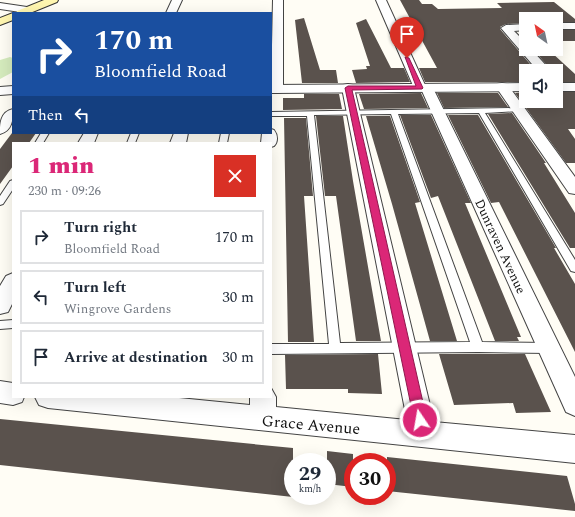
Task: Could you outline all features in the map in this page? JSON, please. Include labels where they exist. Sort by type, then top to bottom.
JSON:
[{"type":"main road","points":[[24,12],[53,0]]},
{"type":"main road","points":[[0,22],[12,16]]},
{"type":"street","points":[[171,12],[177,0]]},
{"type":"street","points":[[278,0],[273,90],[519,87]]},
{"type":"street","name":"Dunraven Avenue","points":[[381,0],[423,88],[438,111],[548,348],[568,373],[575,404]]},
{"type":"street","points":[[0,6],[24,12]]},
{"type":"street","points":[[563,26],[575,26]]},
{"type":"street","points":[[519,27],[506,28],[519,43]]},
{"type":"street","points":[[531,56],[538,64]]},
{"type":"street","points":[[563,86],[575,87]]},
{"type":"street","points":[[502,87],[575,189]]},
{"type":"street","points":[[348,88],[424,434]]},
{"type":"street","points":[[0,90],[12,90]]},
{"type":"street","points":[[0,130],[12,115]]},
{"type":"street","points":[[0,306],[12,283]]},
{"type":"street","points":[[0,392],[12,394]]},
{"type":"street","name":"Grace Avenue","points":[[68,398],[262,408],[424,434],[575,449]]},
{"type":"lane","points":[[272,114],[517,110]]},
{"type":"lane","points":[[481,111],[575,268]]},
{"type":"lane","points":[[394,112],[478,347]]},
{"type":"lane","points":[[310,114],[334,349]]},
{"type":"lane","points":[[0,202],[12,184]]},
{"type":"lane","points":[[0,324],[12,324]]},
{"type":"lane","points":[[272,349],[406,349],[478,347],[548,348]]},
{"type":"green space","points":[[12,58],[12,73],[0,79],[0,60]]},
{"type":"building","points":[[400,0],[419,0],[422,4],[432,4],[438,9],[502,8],[497,3],[554,2],[575,19],[575,22],[563,22],[563,12],[519,12],[519,23],[506,24],[500,27],[500,29],[519,51],[519,56],[523,56],[530,64],[519,64],[519,82],[425,82],[419,68],[437,68]]},
{"type":"building","points":[[304,18],[320,70],[336,70],[338,83],[302,83],[295,20]]},
{"type":"building","points":[[366,19],[391,68],[404,68],[410,82],[356,83],[352,70],[367,69],[366,66],[370,66],[356,23]]},
{"type":"building","points":[[563,30],[575,30],[575,41],[563,41]]},
{"type":"building","points":[[539,56],[555,56],[575,74],[575,82],[563,82],[563,64],[546,64]]},
{"type":"building","points":[[563,92],[575,92],[575,129],[568,129],[575,139],[575,163],[566,163],[526,108],[563,108]]},
{"type":"building","points":[[421,93],[428,108],[364,109],[359,94]]},
{"type":"building","points":[[437,93],[498,93],[508,107],[444,108]]},
{"type":"building","points":[[515,93],[519,93],[519,98]]},
{"type":"building","points":[[304,94],[339,94],[342,109],[283,110],[283,98],[304,98]]},
{"type":"building","points":[[512,113],[546,163],[544,163],[575,213],[575,248],[570,248],[488,114]]},
{"type":"building","points":[[400,115],[431,115],[471,203],[465,203],[521,337],[517,337],[519,341],[495,341],[438,196],[431,198]]},
{"type":"building","points":[[448,115],[478,115],[556,248],[554,248],[575,284],[575,352],[499,202],[491,203]]},
{"type":"building","points":[[316,116],[343,116],[381,341],[356,341],[336,196],[325,196]]},
{"type":"building","points":[[366,116],[390,116],[420,202],[415,203],[457,341],[430,341]]},
{"type":"building","points":[[284,118],[306,118],[313,196],[304,196],[314,342],[288,342]]},
{"type":"building","points":[[12,133],[35,134],[30,142],[12,142],[12,167],[0,184],[0,149]]},
{"type":"building","points":[[378,354],[382,394],[348,393],[348,389],[286,389],[285,355]]},
{"type":"building","points":[[439,354],[525,354],[551,412],[516,413],[513,403],[454,405]]},
{"type":"building","points":[[0,419],[293,448],[293,453],[284,453],[284,496],[0,465]]},
{"type":"building","points":[[327,451],[344,453],[344,486],[336,485],[336,453],[327,453]]},
{"type":"building","points":[[396,458],[567,476],[575,504],[575,511],[396,492]]},
{"type":"route","points":[[407,58],[420,88],[348,88],[420,420]]}]
